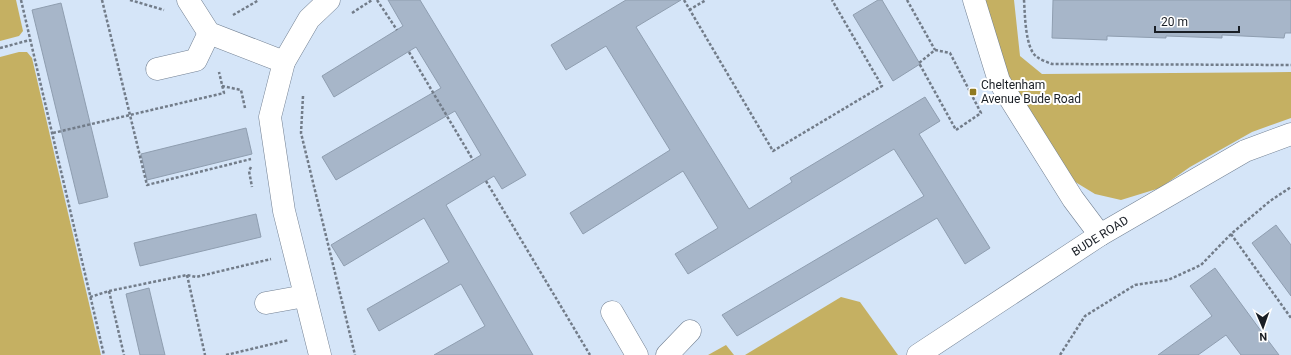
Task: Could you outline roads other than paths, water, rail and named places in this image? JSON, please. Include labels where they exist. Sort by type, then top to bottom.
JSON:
[{"type":"street","points":[[188,0],[209,33],[284,62]]},
{"type":"street","points":[[320,355],[284,211],[270,117],[284,62],[309,19],[329,0]]},
{"type":"street","points":[[974,0],[999,81],[1073,199],[1100,235]]},
{"type":"street","points":[[157,69],[196,60],[209,33]]},
{"type":"street","name":"BUDE ROAD","points":[[918,355],[1100,235],[1244,151],[1291,134]]},
{"type":"street","points":[[266,303],[305,296]]},
{"type":"street","points":[[612,312],[636,355]]},
{"type":"street","points":[[667,355],[690,331]]},
{"type":"place","name":"Cheltenham Avenue Bude Road","points":[[973,92]]}]
